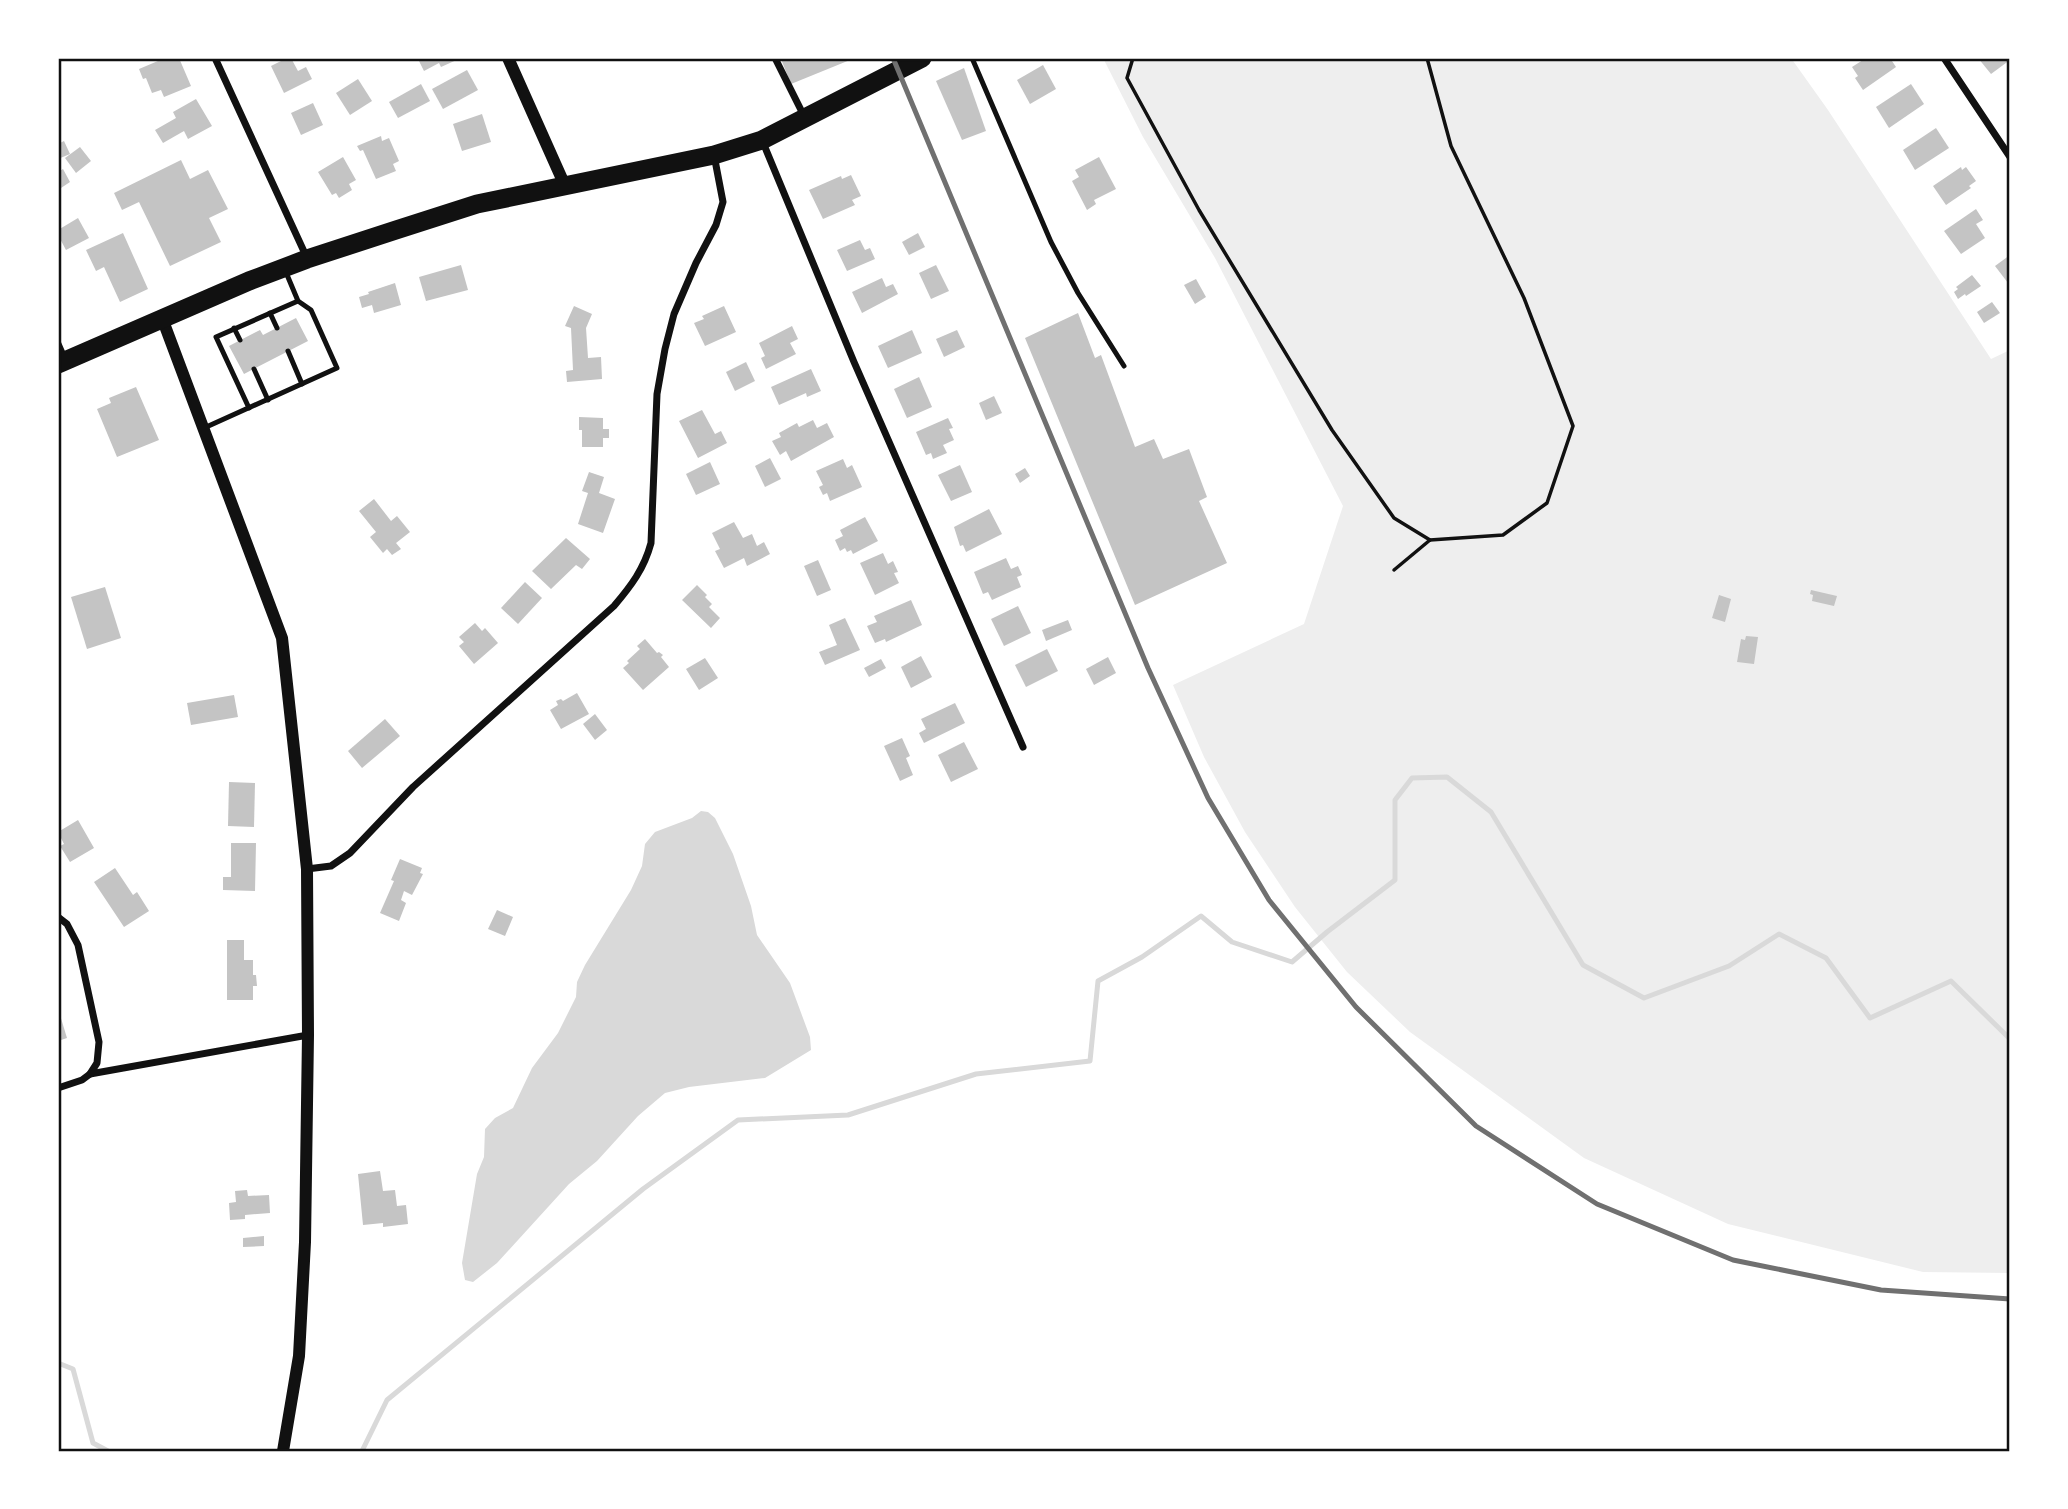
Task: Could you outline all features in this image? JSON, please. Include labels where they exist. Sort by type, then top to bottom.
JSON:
[{"type":"highway","points":[[60,356],[162,318],[307,258],[477,204],[566,188],[648,167],[714,155],[762,140],[922,58]]},
{"type":"street","points":[[215,58],[307,258]]},
{"type":"street","points":[[508,58],[566,188]]},
{"type":"street","points":[[775,58],[806,118]]},
{"type":"street","points":[[1944,58],[2010,157]]},
{"type":"street","points":[[762,140],[844,338],[1023,747]]},
{"type":"street","points":[[307,869],[331,866],[350,853],[413,787],[614,606],[633,584],[645,563],[651,543],[657,394],[665,349],[674,314],[716,225],[723,202],[714,155]]},
{"type":"street","points":[[162,318],[282,638],[307,869],[308,1035],[304,1242],[299,1356],[283,1451]]},
{"type":"street","points":[[58,917],[67,923],[78,945],[99,1042],[97,1063],[90,1074],[82,1080],[58,1088]]},
{"type":"street","points":[[90,1074],[308,1035]]},
{"type":"lane","points":[[972,58],[1051,242],[1078,293],[1124,366]]},
{"type":"lane","points":[[204,428],[337,369],[311,310],[298,301],[283,268]]},
{"type":"lane","points":[[249,408],[216,337],[298,301]]},
{"type":"lane","points":[[270,313],[277,328]]},
{"type":"lane","points":[[234,328],[240,340]]},
{"type":"lane","points":[[288,351],[302,384]]},
{"type":"lane","points":[[254,369],[268,400]]},
{"type":"path","points":[[1133,58],[1127,78],[1199,210],[1332,430],[1394,518],[1430,540],[1503,535],[1547,503],[1573,426],[1524,298],[1451,146],[1427,58]]},
{"type":"path","points":[[1394,570],[1430,540]]},
{"type":"shaded area","points":[[1103,58],[1791,58],[1991,359],[2010,350],[2010,1273],[1923,1272],[1728,1224],[1584,1158],[1410,1032],[1347,972],[1295,907],[1245,832],[1204,757],[1173,685],[1304,624],[1343,506],[1215,258],[1143,137]]},
{"type":"shaded area","points":[[701,811],[708,812],[715,818],[733,854],[751,906],[757,935],[790,983],[810,1037],[811,1050],[765,1078],[689,1087],[665,1093],[638,1116],[597,1161],[569,1184],[497,1263],[473,1282],[465,1280],[462,1263],[477,1174],[484,1157],[485,1129],[495,1118],[513,1108],[532,1068],[558,1033],[576,997],[577,982],[585,965],[631,890],[642,866],[645,844],[655,832],[692,818]]},
{"type":"building","points":[[165,58],[179,58],[191,86],[164,97],[161,90],[152,93],[139,69]]},
{"type":"building","points":[[291,58],[298,71],[306,67],[312,79],[284,93],[271,66]]},
{"type":"building","points":[[425,58],[461,58],[441,67],[439,63],[424,71],[419,61]]},
{"type":"building","points":[[1866,58],[1890,58],[1896,67],[1863,90],[1852,67]]},
{"type":"building","points":[[1978,58],[2008,58],[2010,60],[1991,74]]},
{"type":"building","points":[[781,59],[850,60],[791,84]]},
{"type":"building","points":[[1043,65],[1056,89],[1030,104],[1017,80]]},
{"type":"building","points":[[964,68],[986,131],[962,140],[936,81]]},
{"type":"building","points":[[467,70],[478,90],[443,109],[432,89]]},
{"type":"building","points":[[358,79],[372,101],[350,115],[336,93]]},
{"type":"building","points":[[421,84],[430,101],[398,118],[389,102]]},
{"type":"building","points":[[1911,84],[1924,104],[1889,128],[1876,107]]},
{"type":"building","points":[[196,99],[212,126],[188,139],[184,131],[163,143],[155,130],[176,118],[173,112]]},
{"type":"building","points":[[313,103],[323,125],[301,135],[291,113]]},
{"type":"building","points":[[482,114],[491,142],[462,151],[453,124]]},
{"type":"building","points":[[1936,128],[1949,148],[1915,170],[1903,150]]},
{"type":"building","points":[[381,136],[382,141],[389,138],[399,161],[393,164],[396,171],[376,179],[363,150],[360,151],[357,146]]},
{"type":"building","points":[[64,141],[70,154],[58,159],[58,144]]},
{"type":"building","points":[[80,147],[91,161],[76,173],[65,158]]},
{"type":"building","points":[[343,157],[356,180],[349,184],[352,190],[339,198],[336,193],[332,195],[318,172]]},
{"type":"building","points":[[1099,157],[1116,189],[1094,200],[1096,204],[1087,210],[1072,181],[1079,177],[1075,170]]},
{"type":"building","points":[[181,160],[190,179],[208,170],[228,209],[209,218],[221,242],[170,266],[139,202],[122,210],[114,193]]},
{"type":"building","points":[[1961,167],[1962,170],[1966,167],[1976,181],[1969,186],[1971,188],[1946,205],[1933,186]]},
{"type":"building","points":[[63,169],[70,182],[58,190],[58,172]]},
{"type":"building","points":[[851,175],[861,196],[852,200],[855,205],[823,219],[809,190],[841,176],[842,179]]},
{"type":"building","points":[[1976,209],[1983,220],[1976,224],[1985,238],[1961,254],[1944,231]]},
{"type":"building","points":[[78,218],[89,238],[66,250],[58,230]]},
{"type":"building","points":[[123,233],[148,289],[120,302],[104,267],[96,271],[86,250]]},
{"type":"building","points":[[918,233],[925,247],[909,255],[902,242]]},
{"type":"building","points":[[860,240],[865,250],[870,248],[875,259],[847,271],[837,250]]},
{"type":"building","points":[[2010,255],[2010,281],[2008,283],[1995,266]]},
{"type":"building","points":[[461,265],[468,290],[426,301],[419,277]]},
{"type":"building","points":[[936,265],[949,291],[931,299],[919,273]]},
{"type":"building","points":[[1972,275],[1981,286],[1958,299],[1954,292],[1958,289],[1956,287]]},
{"type":"building","points":[[882,278],[886,287],[893,284],[898,294],[862,313],[852,292]]},
{"type":"building","points":[[1196,279],[1206,297],[1195,304],[1184,285]]},
{"type":"building","points":[[395,283],[401,305],[374,313],[372,305],[362,308],[359,297]]},
{"type":"building","points":[[1992,302],[2000,313],[1984,323],[1977,312]]},
{"type":"building","points":[[574,306],[592,314],[586,328],[588,358],[601,357],[602,379],[567,382],[566,371],[573,370],[571,328],[565,326]]},
{"type":"building","points":[[724,306],[736,332],[705,346],[694,323],[704,319],[702,316]]},
{"type":"building","points":[[1078,313],[1095,358],[1101,355],[1135,447],[1154,439],[1163,459],[1189,449],[1207,497],[1199,501],[1227,563],[1135,605],[1025,338]]},
{"type":"building","points":[[296,318],[308,341],[244,374],[229,346],[260,330],[263,335]]},
{"type":"building","points":[[792,326],[798,339],[790,343],[796,354],[766,369],[761,358],[765,356],[759,343]]},
{"type":"building","points":[[912,330],[922,353],[888,368],[878,346]]},
{"type":"building","points":[[957,330],[965,347],[944,357],[936,339]]},
{"type":"building","points":[[746,362],[755,381],[735,391],[726,372]]},
{"type":"building","points":[[811,369],[821,391],[807,397],[806,393],[779,405],[771,387]]},
{"type":"building","points":[[919,377],[932,407],[907,418],[894,389]]},
{"type":"building","points":[[136,387],[159,440],[117,457],[97,409],[111,403],[109,398]]},
{"type":"building","points":[[994,396],[1002,413],[986,420],[979,403]]},
{"type":"building","points":[[702,410],[715,434],[721,431],[727,443],[698,458],[679,421]]},
{"type":"building","points":[[579,417],[603,418],[603,429],[609,429],[609,438],[603,438],[603,447],[582,447]]},
{"type":"building","points":[[948,418],[953,428],[949,429],[954,440],[943,445],[947,453],[933,459],[931,453],[926,455],[916,432]]},
{"type":"building","points":[[813,420],[817,428],[827,423],[834,437],[791,461],[786,451],[780,455],[772,441],[781,437],[779,433],[797,423],[799,427]]},
{"type":"building","points":[[770,458],[781,479],[765,487],[755,466]]},
{"type":"building","points":[[843,459],[847,468],[852,465],[862,487],[830,501],[827,493],[823,495],[819,487],[823,485],[816,471]]},
{"type":"building","points":[[710,462],[720,484],[696,495],[686,474]]},
{"type":"building","points":[[960,465],[972,492],[951,501],[938,475]]},
{"type":"building","points":[[1025,468],[1030,476],[1020,483],[1015,474]]},
{"type":"building","points":[[589,472],[604,477],[599,493],[615,499],[603,533],[578,524],[588,493],[582,491]]},
{"type":"building","points":[[374,499],[391,521],[397,516],[410,532],[396,543],[401,549],[392,555],[387,549],[383,553],[370,537],[376,532],[359,511]]},
{"type":"building","points":[[989,509],[1002,534],[966,552],[963,545],[960,546],[954,527]]},
{"type":"building","points":[[865,517],[878,541],[853,554],[845,548],[840,551],[835,540],[843,536],[840,530]]},
{"type":"building","points":[[734,522],[743,538],[752,534],[757,546],[764,542],[770,554],[747,566],[744,558],[724,568],[715,551],[720,549],[712,533]]},
{"type":"building","points":[[566,538],[590,559],[582,569],[576,565],[551,589],[532,571]]},
{"type":"building","points":[[883,553],[888,564],[893,561],[898,572],[894,573],[899,583],[875,595],[860,563]]},
{"type":"building","points":[[1006,558],[1011,569],[1018,566],[1022,575],[1017,577],[1021,587],[992,600],[988,592],[983,594],[974,572]]},
{"type":"building","points":[[818,560],[831,590],[817,596],[804,566]]},
{"type":"building","points":[[525,582],[542,598],[518,624],[501,608]]},
{"type":"building","points":[[697,585],[712,604],[709,607],[720,618],[711,628],[682,600]]},
{"type":"building","points":[[105,587],[121,638],[87,649],[71,597]]},
{"type":"building","points":[[1811,590],[1837,596],[1834,606],[1812,601]]},
{"type":"building","points":[[1719,595],[1731,599],[1725,622],[1712,618]]},
{"type":"building","points":[[911,600],[922,625],[886,642],[885,639],[875,643],[867,626],[877,622],[874,616]]},
{"type":"building","points":[[1018,606],[1031,633],[1004,646],[991,619]]},
{"type":"building","points":[[845,618],[860,650],[825,665],[819,652],[837,645],[829,625]]},
{"type":"building","points":[[1068,620],[1072,630],[1046,641],[1042,630]]},
{"type":"building","points":[[475,623],[482,631],[485,628],[498,643],[474,664],[459,646],[464,642],[459,637]]},
{"type":"building","points":[[1746,636],[1758,637],[1754,664],[1737,662],[1741,639],[1745,640]]},
{"type":"building","points":[[645,639],[657,653],[663,655],[661,657],[669,667],[643,690],[623,668],[640,649],[637,646]]},
{"type":"building","points":[[1047,649],[1058,671],[1026,687],[1015,665]]},
{"type":"building","points":[[921,656],[932,677],[911,688],[901,667]]},
{"type":"building","points":[[1108,657],[1116,673],[1094,685],[1086,669]]},
{"type":"building","points":[[705,658],[718,678],[699,690],[686,669]]},
{"type":"building","points":[[881,659],[886,668],[869,677],[864,668]]},
{"type":"building","points":[[577,693],[589,714],[561,729],[550,710],[558,705],[556,701],[563,701]]},
{"type":"building","points":[[234,695],[238,717],[191,725],[187,703]]},
{"type":"building","points":[[955,703],[965,723],[924,743],[919,733],[926,729],[921,719]]},
{"type":"building","points":[[595,714],[607,730],[595,740],[583,724]]},
{"type":"building","points":[[385,719],[400,736],[362,768],[348,751]]},
{"type":"building","points":[[902,738],[910,756],[906,758],[913,775],[900,781],[884,746]]},
{"type":"building","points":[[964,742],[978,769],[951,782],[938,755]]},
{"type":"building","points":[[229,782],[255,783],[254,827],[228,826]]},
{"type":"building","points":[[78,820],[94,848],[70,862],[60,846],[64,844],[58,832]]},
{"type":"building","points":[[231,843],[256,843],[255,891],[223,890],[223,877],[231,877]]},
{"type":"building","points":[[400,859],[422,868],[420,873],[423,874],[412,895],[404,891],[401,900],[406,903],[399,921],[380,913]]},
{"type":"building","points":[[115,868],[133,895],[137,892],[149,911],[124,927],[94,882]]},
{"type":"building","points":[[497,910],[513,917],[505,936],[488,929]]},
{"type":"building","points":[[227,940],[244,940],[244,960],[253,960],[253,975],[256,975],[257,986],[253,986],[253,1000],[227,1000]]},
{"type":"building","points":[[58,1015],[67,1038],[58,1041]]},
{"type":"building","points":[[380,1171],[383,1191],[395,1190],[397,1206],[406,1205],[408,1224],[383,1227],[383,1223],[363,1225],[358,1174]]},
{"type":"building","points":[[247,1190],[248,1196],[269,1195],[270,1213],[245,1215],[245,1219],[230,1220],[229,1203],[236,1202],[235,1191]]},
{"type":"building","points":[[264,1236],[264,1246],[243,1247],[243,1238]]},
{"type":"waterway","points":[[362,1451],[387,1400],[643,1189],[738,1120],[848,1115],[976,1074],[1090,1061],[1098,981],[1142,957],[1201,916],[1232,942],[1292,962],[1395,880],[1395,800],[1412,778],[1447,777],[1491,812],[1583,965],[1644,998],[1729,966],[1779,934],[1826,958],[1870,1018],[1951,981],[2010,1039]]},
{"type":"waterway","points":[[58,1363],[73,1369],[93,1443],[108,1451]]},
{"type":"railway","points":[[893,58],[1148,668],[1208,798],[1269,900],[1356,1007],[1476,1126],[1597,1204],[1733,1260],[1881,1290],[2010,1299]]}]
